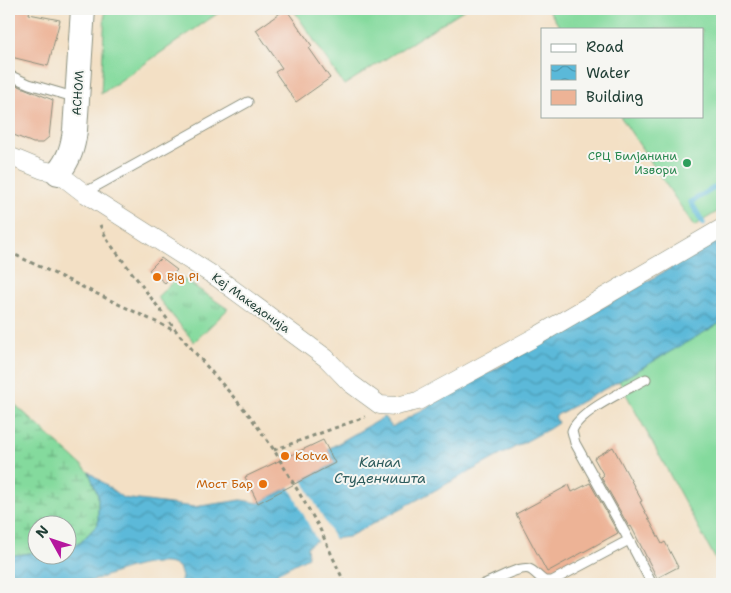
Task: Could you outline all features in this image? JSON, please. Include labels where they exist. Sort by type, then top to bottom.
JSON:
[{"type":"street","name":"АСНОМ","points":[[58,173],[66,164],[73,147],[83,9]]},
{"type":"street","name":"Кеј Македонија","points":[[9,156],[43,170],[58,173],[84,193],[256,305],[326,358],[350,383],[388,406]]},
{"type":"street","points":[[388,406],[418,401],[537,336],[722,228]]},
{"type":"lane","points":[[9,75],[29,84],[77,98]]},
{"type":"lane","points":[[84,193],[248,102]]},
{"type":"lane","points":[[646,379],[588,412],[578,420],[572,431],[575,443],[652,584]]},
{"type":"lane","points":[[484,584],[524,568],[529,569],[542,580],[548,582],[629,540]]},
{"type":"path","points":[[84,193],[108,241],[177,332],[250,416],[274,450],[319,527],[345,584]]},
{"type":"path","points":[[9,252],[177,332]]},
{"type":"path","points":[[274,450],[388,406]]},
{"type":"green space","points":[[105,9],[224,9],[101,94]]},
{"type":"green space","points":[[293,9],[465,9],[344,85]]},
{"type":"green space","name":"СРЦ Билјанини Извори","points":[[548,9],[722,9],[722,209],[694,226],[621,118],[704,118],[704,28],[560,28]]},
{"type":"green space","points":[[179,276],[228,309],[194,342],[157,297]]},
{"type":"green space","points":[[722,322],[722,571],[619,381]]},
{"type":"green space","points":[[9,399],[89,472],[98,496],[98,524],[78,544],[78,516],[28,516],[28,553],[9,556]]},
{"type":"green space","points":[[52,575],[60,584],[9,584],[9,581]]},
{"type":"water","name":"Канал Студенчишта","points":[[722,238],[722,322],[555,416],[558,423],[549,429],[348,537],[315,541],[307,547],[308,557],[277,573],[280,582],[275,584],[180,584],[182,577],[179,567],[169,563],[157,563],[130,568],[78,584],[60,584],[52,575],[9,581],[9,556],[28,553],[28,566],[78,566],[78,544],[98,524],[98,496],[89,472],[123,498],[194,507],[241,500],[258,503],[334,464],[328,449],[384,417],[392,427]]},
{"type":"pier","points":[[301,478],[336,541],[318,543],[288,484]]},
{"type":"building","points":[[9,9],[30,9],[29,14],[60,20],[48,66],[11,57],[9,52]]},
{"type":"building","points":[[286,9],[312,46],[309,48],[330,78],[296,102],[275,72],[282,68],[256,30]]},
{"type":"building","points":[[9,82],[53,100],[49,137],[42,143],[33,143],[9,133]]},
{"type":"building","points":[[161,258],[177,270],[165,283],[149,270]]},
{"type":"building","points":[[323,440],[335,463],[258,503],[245,477]]},
{"type":"building","points":[[613,447],[642,501],[640,502],[662,544],[665,542],[678,567],[657,578],[631,526],[629,527],[601,477],[604,476],[594,458]]},
{"type":"building","points":[[590,483],[618,533],[547,572],[516,514],[569,485],[572,492]]},
{"type":"waterway","points":[[703,223],[691,202],[722,183]]},
{"type":"place","name":"СРЦ Билјанини Извори","points":[[687,163]]},
{"type":"place","name":"Big Pi","points":[[157,277]]},
{"type":"place","name":"Kotva","points":[[285,456]]},
{"type":"place","name":"Мост Бар","points":[[263,484]]}]
